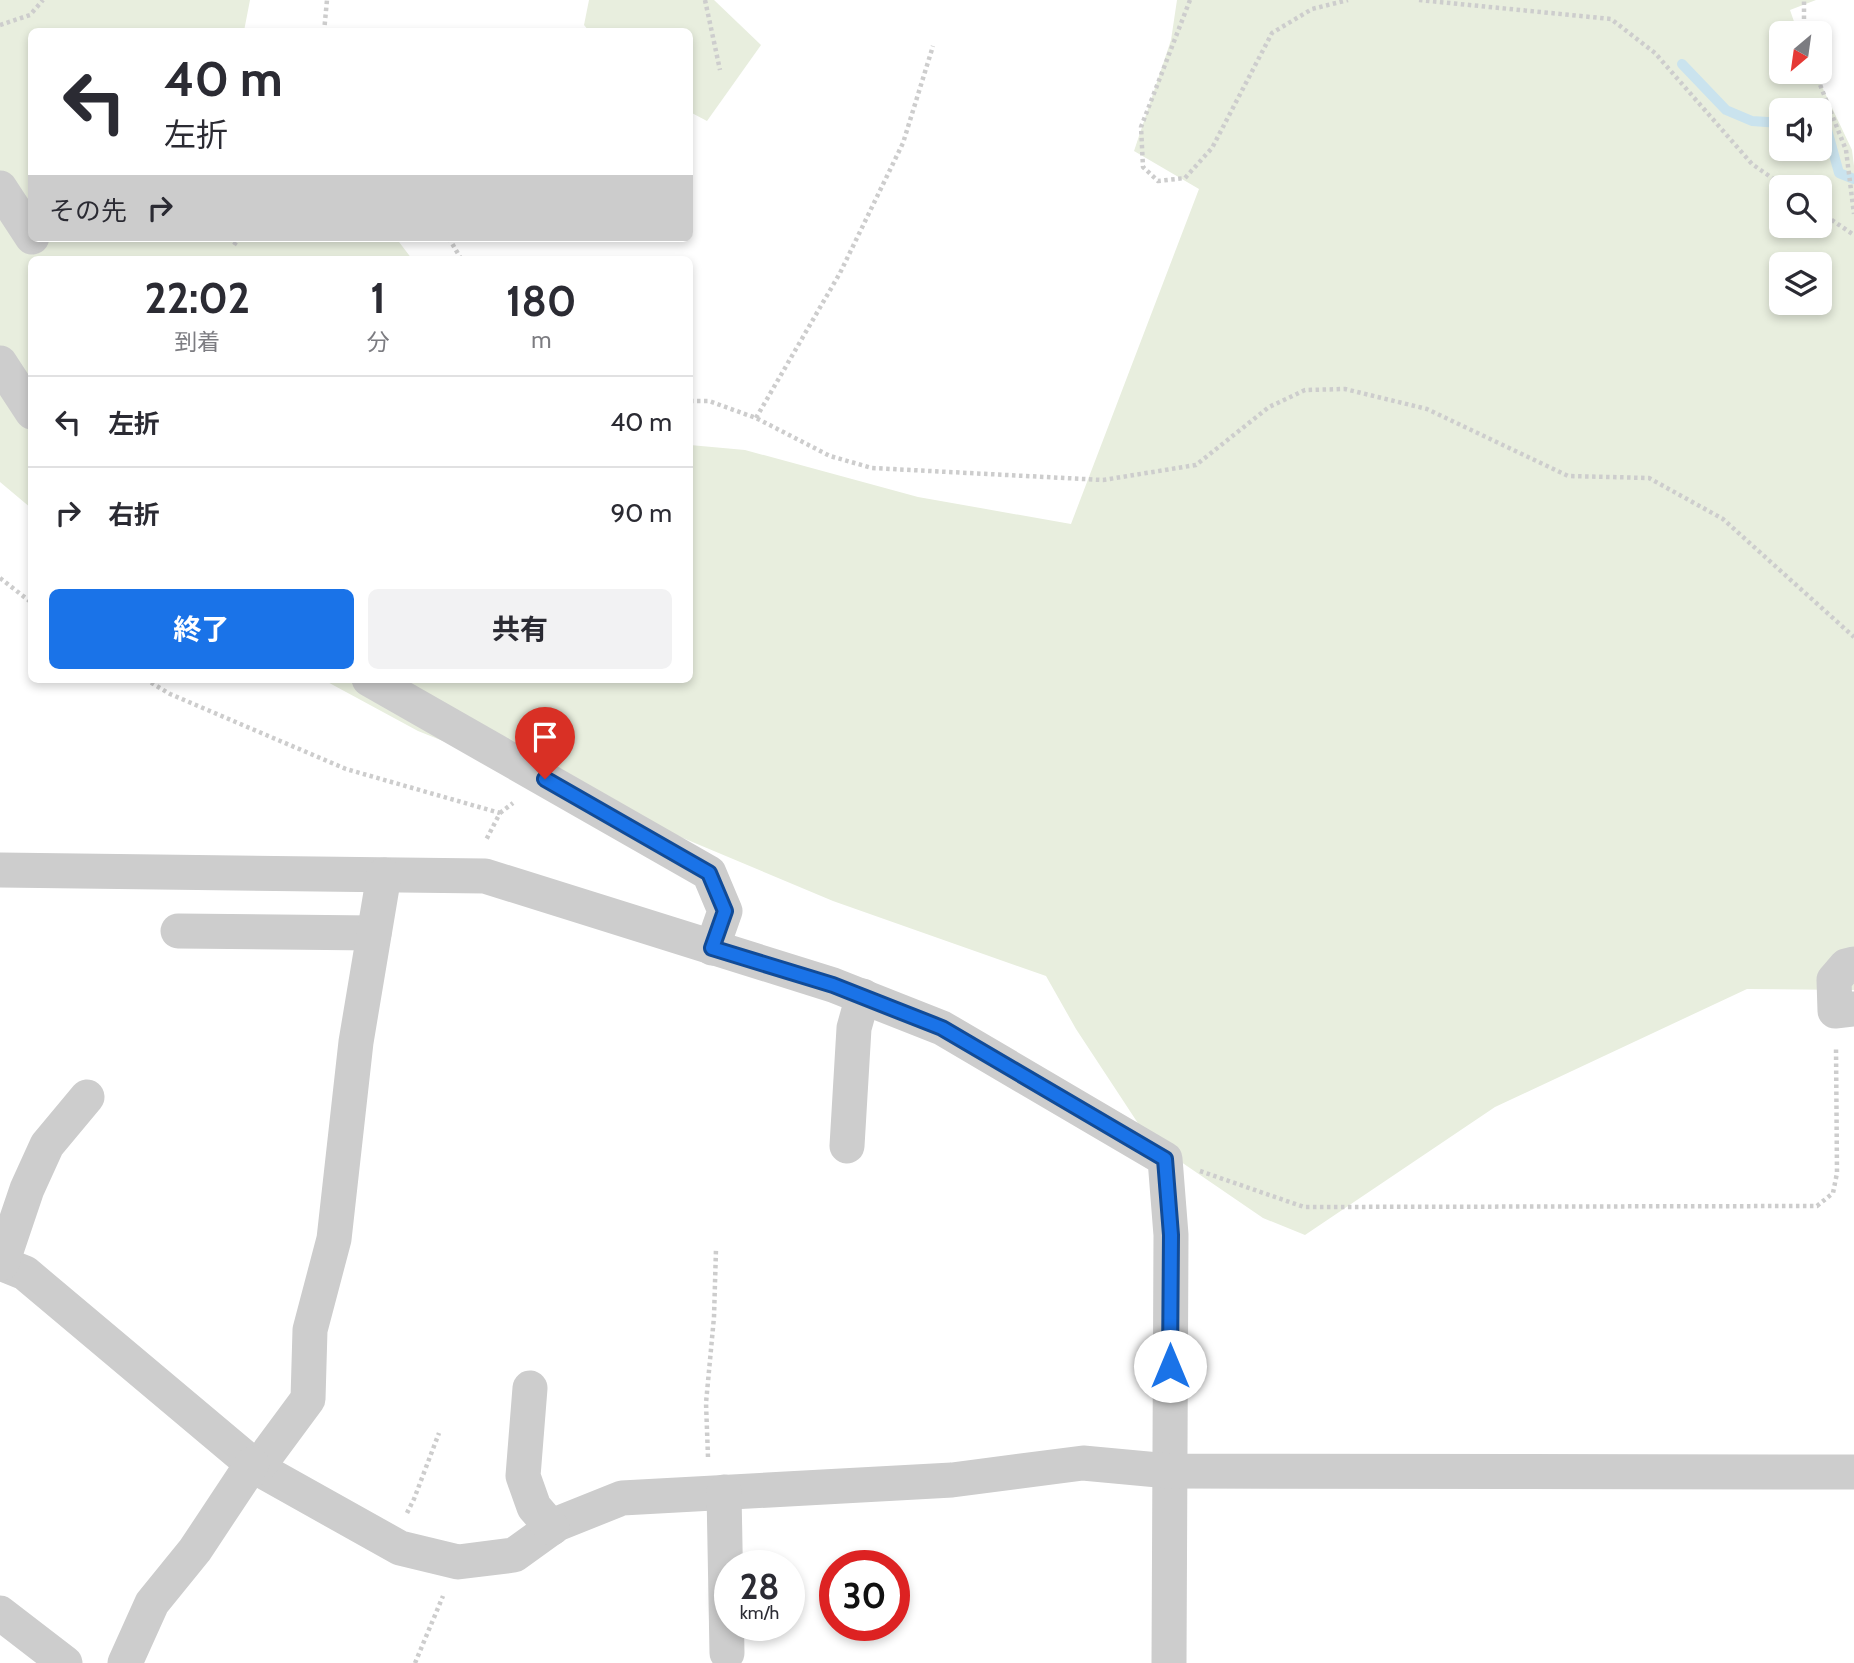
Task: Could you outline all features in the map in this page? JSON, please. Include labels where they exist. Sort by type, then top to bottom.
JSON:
[{"type":"street","points":[[0,188],[28,232]]},
{"type":"street","points":[[35,242],[47,256]]},
{"type":"street","points":[[0,363],[28,406]]},
{"type":"street","points":[[376,683],[709,873],[725,911],[712,948]]},
{"type":"street","points":[[0,870],[485,876],[833,985],[942,1028],[1165,1159],[1171,1235],[1169,1663]]},
{"type":"street","points":[[125,1663],[152,1603],[308,1399],[310,1330],[334,1239],[356,1042],[384,875]]},
{"type":"street","points":[[178,931],[374,933]]},
{"type":"street","points":[[1844,1010],[1834,980],[1846,966],[1854,964]]},
{"type":"street","points":[[847,1146],[854,1028],[863,996]]},
{"type":"street","points":[[87,1097],[47,1145],[27,1189],[1,1263],[25,1273],[255,1466],[400,1548],[458,1562],[514,1555],[552,1528],[622,1498],[952,1480],[1083,1462],[1170,1471],[1854,1472]]},
{"type":"street","points":[[530,1388],[523,1476],[534,1507],[552,1528]]},
{"type":"street","points":[[717,1493],[727,1653]]},
{"type":"street","points":[[0,1613],[65,1663]]},
{"type":"path","points":[[0,25],[30,15],[43,0]]},
{"type":"path","points":[[324,28],[327,0]]},
{"type":"path","points":[[705,0],[720,71]]},
{"type":"path","points":[[1190,0],[1141,127],[1143,167],[1158,181],[1185,178],[1212,148],[1272,33],[1312,9],[1348,0]]},
{"type":"path","points":[[1419,0],[1611,19],[1656,53],[1752,164],[1769,176]]},
{"type":"path","points":[[1804,0],[1804,21]]},
{"type":"path","points":[[756,418],[840,273],[903,143],[933,46]]},
{"type":"path","points":[[1820,84],[1846,150],[1854,214]]},
{"type":"path","points":[[1832,220],[1854,235]]},
{"type":"path","points":[[234,246],[236,242]]},
{"type":"path","points":[[693,401],[709,401],[756,418],[830,456],[872,468],[1102,480],[1196,465],[1269,407],[1305,390],[1345,389],[1427,409],[1568,476],[1649,478],[1723,519],[1854,637]]},
{"type":"path","points":[[0,579],[28,600]]},
{"type":"path","points":[[152,683],[170,694],[346,769],[500,813],[468,875]]},
{"type":"path","points":[[1165,1159],[1304,1207],[1817,1206],[1833,1193],[1837,1173],[1844,1010]]},
{"type":"path","points":[[716,1249],[714,1317],[706,1403],[717,1493]]},
{"type":"path","points":[[391,1543],[414,1499],[439,1433]]},
{"type":"path","points":[[415,1663],[458,1562]]},
{"type":"green space","points":[[0,0],[250,0],[245,28],[28,28],[28,242],[399,242],[410,256],[28,256],[28,505],[0,482]]},
{"type":"green space","points":[[589,0],[714,0],[761,45],[707,121],[693,114],[693,28],[586,28],[584,25]]},
{"type":"green space","points":[[1177,0],[1816,0],[1790,10],[1794,21],[1769,21],[1769,84],[1821,84],[1827,98],[1769,98],[1769,161],[1832,161],[1832,108],[1852,150],[1854,166],[1854,990],[1747,989],[1495,1107],[1305,1235],[1263,1218],[1149,1140],[1076,1029],[1046,976],[833,901],[418,731],[329,683],[693,683],[693,445],[745,450],[918,497],[1071,524],[1199,189],[1134,151],[1171,40]]},
{"type":"waterway","points":[[1682,64],[1726,110],[1752,121],[1769,122]]},
{"type":"waterway","points":[[1832,148],[1839,173],[1854,179]]},
{"type":"route","points":[[545,779],[709,873],[725,911],[712,948],[833,985],[942,1028],[1165,1159],[1171,1235],[1170,1366]]}]
